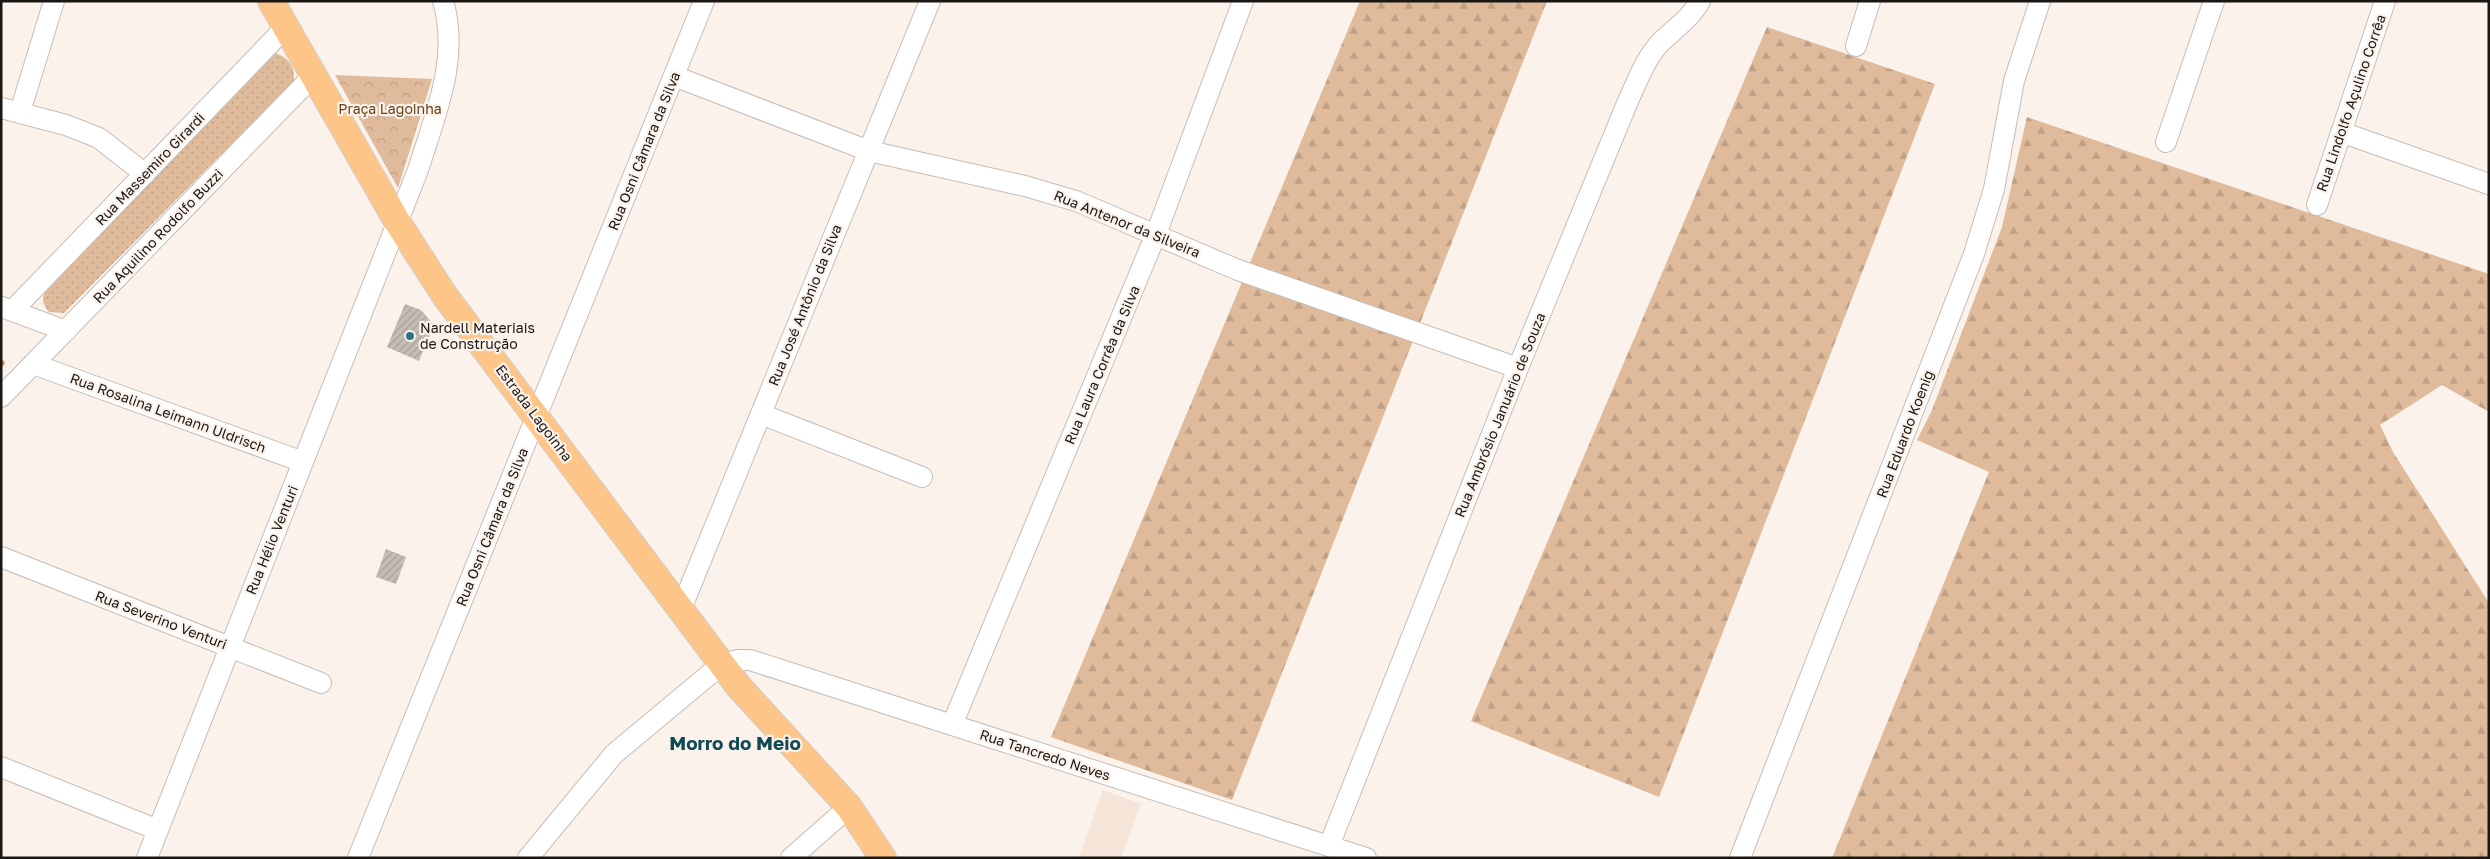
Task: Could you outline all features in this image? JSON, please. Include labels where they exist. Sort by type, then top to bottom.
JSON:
[{"type":"main road","name":"Estrada Lagoinha","points":[[271,1],[398,223],[446,296],[722,664],[758,708],[849,807],[884,858]]},
{"type":"street","points":[[54,1],[11,110],[99,138],[145,174]]},
{"type":"street","points":[[398,223],[418,170],[447,73],[450,36],[443,1]]},
{"type":"street","name":"Rua Osni Câmara da Silva","points":[[358,858],[704,1]]},
{"type":"street","name":"Rua José Antônio da Silva","points":[[681,609],[930,1]]},
{"type":"street","name":"Rua Laura Corrêa da Silva","points":[[952,725],[1156,234],[1243,1]]},
{"type":"street","name":"Rua Ambrósio Januário de Souza","points":[[1329,846],[1518,368],[1624,110],[1645,64],[1658,45],[1685,20],[1700,1]]},
{"type":"street","points":[[1856,46],[1870,1]]},
{"type":"street","name":"Rua Eduardo Koenig","points":[[1740,858],[1974,254],[1994,189],[2014,81],[2040,1]]},
{"type":"street","points":[[2166,142],[2214,1]]},
{"type":"street","name":"Rua Lindolfo Açulino Corrêa","points":[[2317,205],[2386,1]]},
{"type":"street","name":"Rua Massemiro Girardi","points":[[7,309],[145,174],[286,27]]},
{"type":"street","name":"Rua Aquilino Rodolfo Buzzi","points":[[1,397],[314,76]]},
{"type":"street","name":"Rua Antenor da Silveira","points":[[674,76],[869,151],[1050,193],[1076,201],[1238,270],[1518,368]]},
{"type":"street","points":[[2342,132],[2489,184]]},
{"type":"street","name":"Rua Hélio Venturi","points":[[147,858],[398,223]]},
{"type":"street","points":[[7,309],[66,331]]},
{"type":"street","name":"Rua Rosalina Leimann Uldrisch","points":[[33,364],[304,462]]},
{"type":"street","points":[[761,414],[922,477]]},
{"type":"street","name":"Rua Severino Venturi","points":[[1,557],[321,683]]},
{"type":"street","name":"Rua Tancredo Neves","points":[[722,664],[738,660],[750,660],[1366,858]]},
{"type":"street","points":[[528,858],[614,754],[722,664]]},
{"type":"street","points":[[1,767],[158,830]]},
{"type":"street","points":[[791,858],[849,807]]},
{"type":"shaded area","points":[[1103,790],[1141,804],[1121,858],[1079,858]]},
{"type":"green space","points":[[1360,1],[1547,1],[1232,800],[1051,737]]},
{"type":"green space","points":[[1767,27],[1935,84],[1659,797],[1471,721]]},
{"type":"green space","points":[[275,53],[284,57],[290,63],[294,81],[64,313],[49,312],[43,300],[47,289]]},
{"type":"green space","name":"Praça Lagoinha","points":[[335,75],[432,79],[398,188]]},
{"type":"green space","points":[[2027,117],[2489,274],[2489,412],[2442,385],[2380,425],[2393,452],[2489,603],[2489,858],[1832,858],[1989,472],[1917,440],[1932,410],[2002,227]]},
{"type":"building","name":"Nardell Materiais de Construção","points":[[405,304],[421,310],[434,325],[419,361],[387,347]]},
{"type":"building","points":[[386,549],[406,557],[396,584],[376,577]]},
{"type":"place","name":"Nardell Materiais de Construção","points":[[410,336]]},
{"type":"district","name":"Morro do Meio","points":[[735,743]]}]
